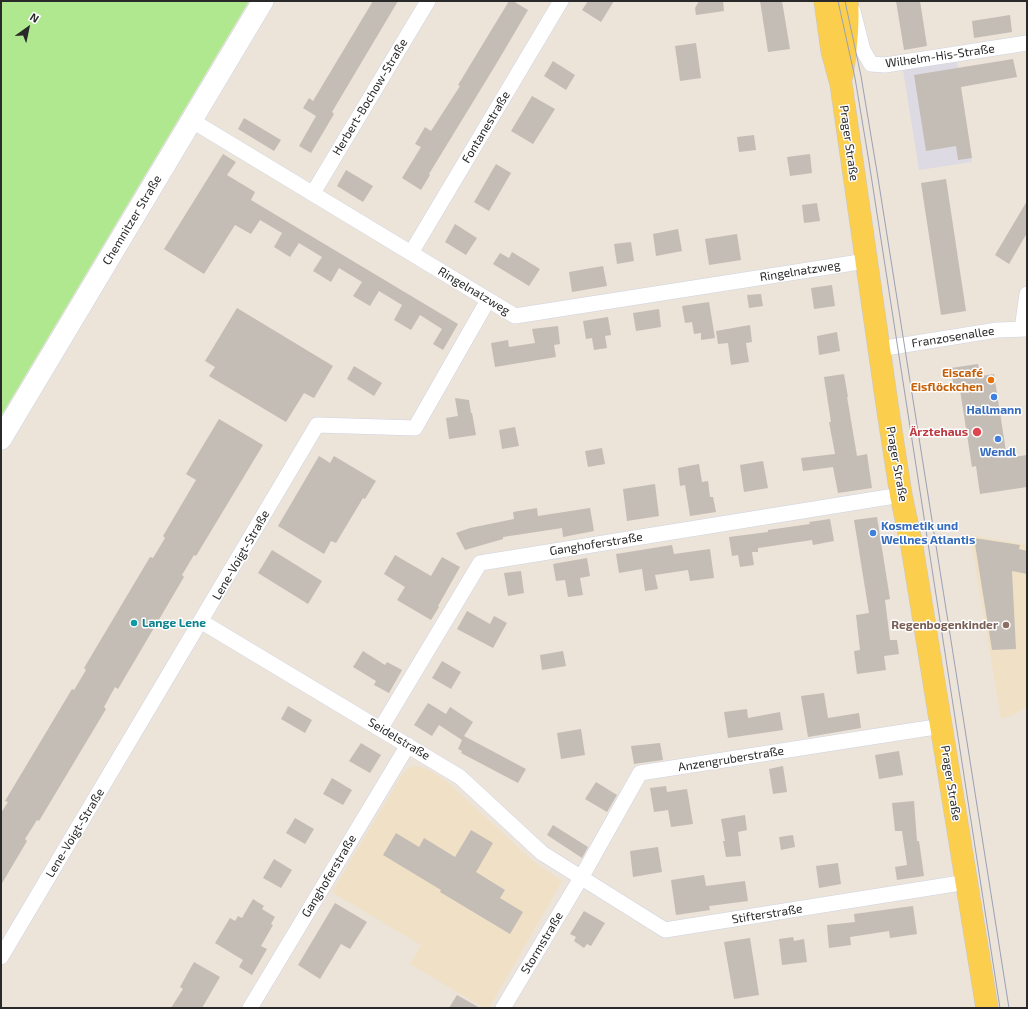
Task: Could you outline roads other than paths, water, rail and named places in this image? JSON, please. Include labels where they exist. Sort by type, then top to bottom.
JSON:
[{"type":"main road","name":"Chemnitzer Straße","points":[[1,439],[263,1]]},
{"type":"main road","name":"Prager Straße","points":[[825,1],[832,51],[841,84],[878,349],[901,494],[912,546],[987,1008]]},
{"type":"main road","name":"Prager Straße","points":[[841,84],[847,44],[849,1]]},
{"type":"street","name":"Herbert-Bochow-Straße","points":[[313,193],[428,1]]},
{"type":"street","name":"Fontanestraße","points":[[411,253],[561,1]]},
{"type":"street","name":"Wilhelm-His-Straße","points":[[849,1],[863,50],[871,64],[885,65],[1027,43]]},
{"type":"street","name":"Ringelnatzweg","points":[[191,120],[515,316],[866,261]]},
{"type":"street","points":[[1024,329],[1027,294]]},
{"type":"street","name":"Lene-Voigt-Straße","points":[[1,957],[318,425],[415,428],[488,300]]},
{"type":"street","name":"Franzosenallee","points":[[878,349],[974,333],[1024,329]]},
{"type":"street","name":"Ganghoferstraße","points":[[381,728],[480,563],[901,494]]},
{"type":"street","name":"Seidelstraße","points":[[202,622],[381,728],[460,777],[542,852],[581,878]]},
{"type":"street","name":"Anzengruberstraße","points":[[581,878],[640,773],[942,726]]},
{"type":"street","name":"Ganghoferstraße","points":[[250,1008],[408,745]]},
{"type":"street","name":"Stifterstraße","points":[[581,878],[665,930],[966,882]]},
{"type":"street","name":"Stormstraße","points":[[503,1008],[581,878]]},
{"type":"tram line","points":[[838,1],[855,78],[869,162],[1000,1008]]},
{"type":"tram line","points":[[845,1],[861,76],[878,178],[1009,1008]]},
{"type":"place","name":"Eiscafé Eisflöckchen","points":[[991,380]]},
{"type":"place","name":"Hallmann","points":[[994,397]]},
{"type":"place","name":"Ärztehaus","points":[[977,432]]},
{"type":"place","name":"Wendl","points":[[998,439]]},
{"type":"place","name":"Kosmetik und Wellnes Atlantis","points":[[873,533]]},
{"type":"place","name":"Lange Lene","points":[[134,623]]},
{"type":"place","name":"Regenbogenkinder","points":[[1006,625]]}]
